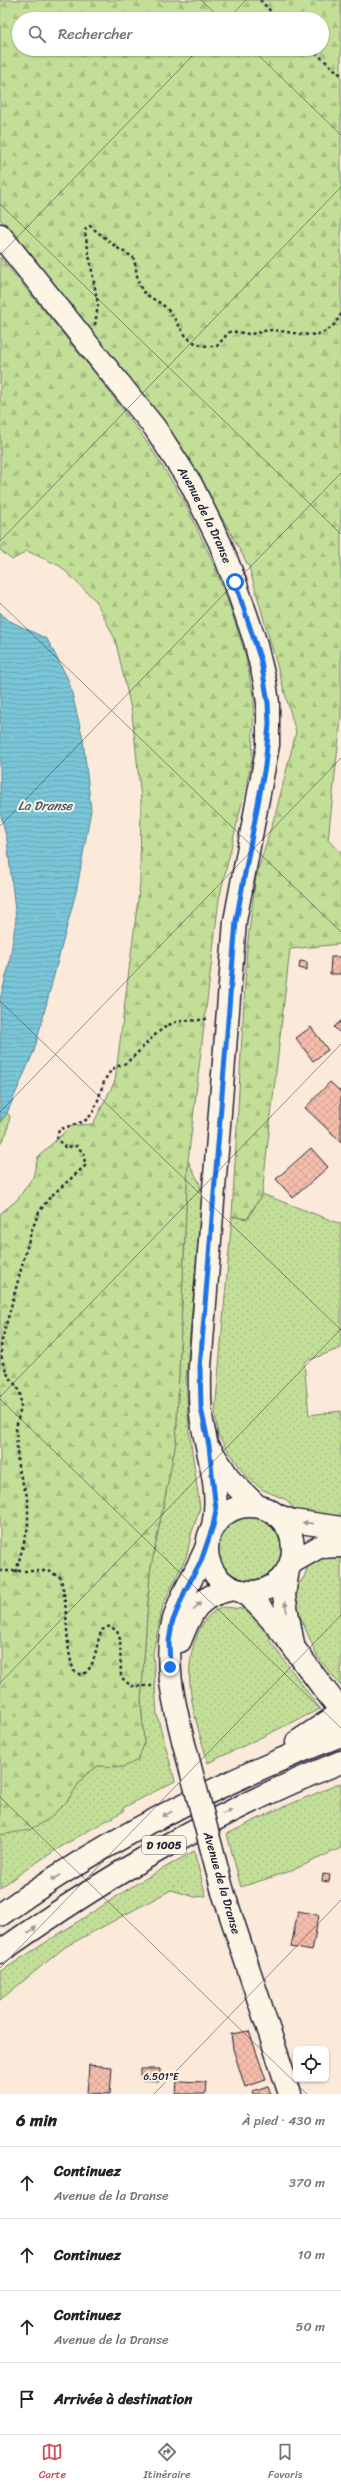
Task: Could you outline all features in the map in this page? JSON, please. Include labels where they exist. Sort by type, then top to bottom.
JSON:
[{"type":"main road","name":"Avenue de la Dranse","points":[[0,235],[155,428],[191,484],[225,556],[261,661],[268,703],[268,746],[236,914],[200,1381],[202,1421],[209,1446],[216,1504],[210,1536],[172,1623],[169,1642],[172,1695],[223,1892],[290,2094]]},
{"type":"main road","name":"Avenue de la Dranse","points":[[209,1446],[231,1480],[257,1506]]},
{"type":"main road","points":[[334,1702],[293,1645],[260,1607],[238,1590],[222,1582],[213,1572],[208,1559],[210,1536],[229,1511],[242,1506],[257,1506],[293,1521],[341,1528]]},
{"type":"main road","points":[[276,1515],[290,1533],[293,1548],[284,1596],[293,1645]]},
{"type":"main road","points":[[238,1590],[256,1592],[269,1588],[280,1580],[290,1566],[319,1547],[341,1546]]},
{"type":"main road","name":"Avenue de la Dranse","points":[[170,1667],[186,1625],[196,1606],[211,1594],[238,1590]]},
{"type":"main road","points":[[253,1772],[341,1713]]},
{"type":"main road","name":"D 1005","points":[[0,1915],[82,1860],[198,1797],[341,1735]]},
{"type":"main road","name":"D 1005","points":[[0,1952],[95,1887],[180,1836],[283,1786],[341,1762]]},
{"type":"path","points":[[260,0],[271,12]]},
{"type":"path","points":[[319,56],[341,75]]},
{"type":"path","points":[[82,336],[92,328],[98,317],[97,299],[85,232],[86,228],[90,226],[119,249],[133,257],[141,289],[165,306],[174,316],[181,331],[186,337],[195,342],[217,346],[230,332],[248,334],[273,330],[304,336],[313,335],[331,326],[341,314]]},
{"type":"path","points":[[16,1572],[28,1527],[28,1499],[18,1468],[16,1428],[21,1407],[20,1391],[8,1375],[2,1361],[0,1344],[31,1232],[39,1212],[50,1197],[85,1166],[84,1154],[77,1146],[65,1147],[57,1139],[59,1130],[72,1124],[86,1121],[94,1111],[103,1081],[112,1069],[135,1056],[161,1030],[174,1022],[199,1022],[228,1011]]},
{"type":"path","points":[[0,1571],[48,1571],[60,1576],[65,1593],[67,1624],[74,1671],[82,1675],[88,1672],[95,1657],[102,1630],[110,1626],[117,1631],[120,1639],[120,1671],[125,1683],[139,1687],[157,1686]]},
{"type":"green space","points":[[0,0],[341,0],[341,718],[328,840],[341,852],[341,944],[290,949],[262,1194],[247,1219],[232,1216],[247,948],[256,876],[277,808],[296,732],[249,567],[228,528],[157,416],[56,286],[0,219]]},
{"type":"green space","points":[[0,257],[96,374],[147,442],[183,499],[212,560],[230,607],[245,653],[254,700],[252,760],[219,899],[188,1161],[176,1442],[150,1572],[141,1702],[144,1744],[138,1760],[123,1767],[98,1766],[84,1776],[67,1801],[49,1819],[29,1830],[0,1835],[0,1214],[17,1200],[33,1177],[38,1157],[71,1126],[93,1124],[115,1081],[140,883],[141,799],[132,713],[115,639],[96,601],[60,566],[27,551],[12,560],[0,550]]},
{"type":"green space","points":[[7,1113],[10,1116],[7,1132],[0,1144],[0,1122]]},
{"type":"green space","points":[[188,1161],[199,1182],[202,1195],[186,1379],[189,1430],[200,1508],[191,1535],[187,1555],[163,1605],[153,1653],[157,1715],[175,1781],[123,1808],[124,1811],[60,1847],[0,1888],[0,1835],[5,1834],[67,1801],[84,1776],[98,1766],[123,1767],[144,1744],[141,1702],[150,1572],[176,1442]]},
{"type":"green space","points":[[262,1194],[341,1224],[341,1348],[304,1362],[309,1415],[341,1411],[341,1519],[300,1515],[287,1500],[263,1490],[245,1475],[218,1435],[215,1413],[232,1216],[248,1219]]},
{"type":"green space","points":[[250,1517],[262,1519],[273,1526],[280,1537],[282,1549],[280,1561],[273,1572],[262,1579],[250,1581],[238,1579],[227,1572],[220,1561],[218,1549],[220,1537],[227,1526],[238,1519]]},
{"type":"green space","points":[[341,1554],[341,1686],[317,1656],[301,1618],[296,1616],[291,1594],[304,1577],[310,1561],[318,1556]]},
{"type":"green space","points":[[224,1607],[252,1610],[273,1637],[269,1640],[320,1709],[208,1763],[192,1699],[190,1667],[192,1651],[202,1625],[211,1614]]},
{"type":"green space","points":[[341,1783],[341,1848],[291,1871],[241,1887],[227,1834],[276,1810]]},
{"type":"green space","points":[[194,1851],[206,1896],[195,1897],[171,1890],[65,1947],[0,2000],[0,1972],[136,1884]]},
{"type":"water","name":"La Dranse","points":[[0,612],[6,619],[47,639],[69,681],[83,739],[91,810],[77,888],[34,1051],[7,1113],[0,1122],[0,999],[9,965],[16,919],[7,840],[0,812]]},
{"type":"building","points":[[331,957],[341,957],[341,974],[330,974]]},
{"type":"building","points":[[300,961],[307,962],[307,970],[299,968]]},
{"type":"building","points":[[341,1021],[341,1034],[334,1027]]},
{"type":"building","points":[[311,1027],[328,1050],[313,1061],[296,1038]]},
{"type":"building","points":[[330,1082],[341,1092],[341,1142],[305,1108]]},
{"type":"building","points":[[311,1148],[328,1167],[293,1198],[276,1179]]},
{"type":"building","points":[[323,1874],[330,1875],[329,1882],[322,1881]]},
{"type":"building","points":[[298,1911],[319,1915],[312,1951],[291,1947]]},
{"type":"building","points":[[249,2031],[266,2080],[245,2087],[233,2049],[231,2034]]},
{"type":"building","points":[[89,2065],[112,2067],[110,2094],[87,2093]]},
{"type":"building","points":[[141,2069],[160,2069],[160,2081],[141,2080]]},
{"type":"building","points":[[177,2081],[206,2082],[205,2094],[176,2094]]},
{"type":"building","points":[[268,2086],[271,2094],[253,2094],[252,2091]]},
{"type":"route","points":[[170,1667],[169,1642],[172,1623],[185,1591],[201,1561],[207,1546],[215,1516],[216,1504],[209,1446],[202,1421],[200,1367],[217,1164],[232,953],[240,889],[262,787],[268,746],[268,703],[261,661],[235,582]]}]
